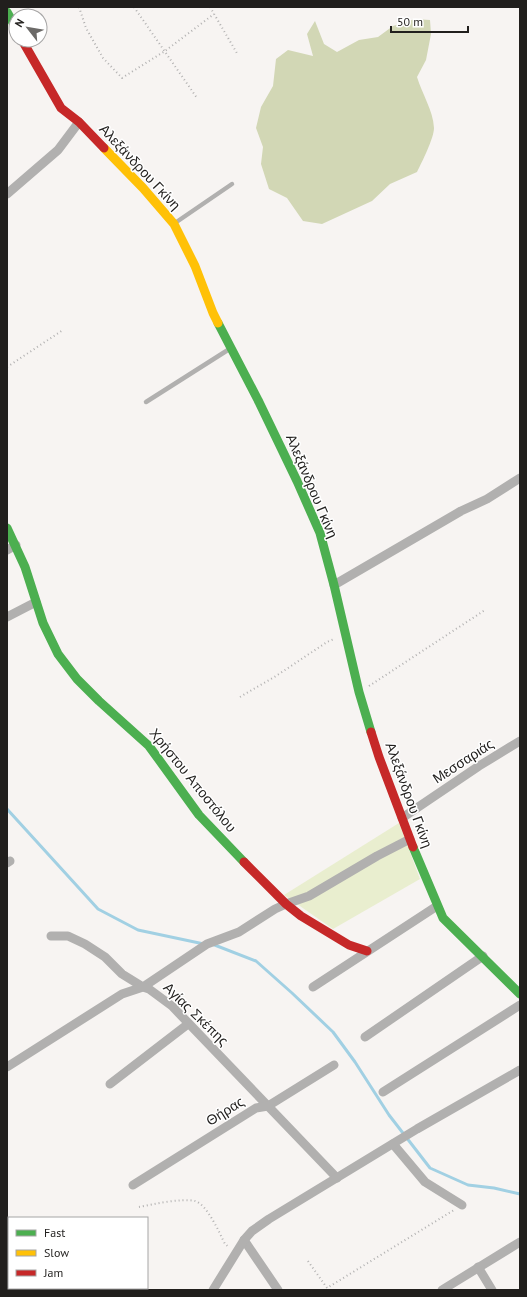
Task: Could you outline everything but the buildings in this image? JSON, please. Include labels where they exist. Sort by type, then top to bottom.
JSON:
[{"type":"street","name":"Αλεξάνδρου Γκίνη","points":[[27,48],[61,108],[79,122],[143,188],[174,224],[195,266],[213,313],[258,400],[320,533],[360,692],[379,757],[437,906],[443,918],[520,994]]},
{"type":"street","points":[[7,194],[58,150],[79,122]]},
{"type":"street","points":[[334,585],[461,511],[487,499],[520,478]]},
{"type":"street","name":"Χρήστου Αποστόλου","points":[[7,528],[16,544],[25,567],[43,623],[58,654],[77,679],[149,746],[199,815],[286,904],[301,916],[349,946],[367,951]]},
{"type":"street","points":[[7,550],[16,544]]},
{"type":"street","points":[[7,617],[36,602]]},
{"type":"street","name":"Μεσσαριάς","points":[[402,818],[479,766],[520,741]]},
{"type":"street","points":[[51,936],[68,936],[85,944],[105,957],[122,974],[142,987],[207,944],[239,932],[275,909],[309,896],[377,856],[410,839]]},
{"type":"street","points":[[313,987],[437,906]]},
{"type":"street","points":[[365,1037],[483,956]]},
{"type":"street","name":"Αγίας Σκέπης","points":[[7,1066],[122,994],[142,987],[149,989],[172,1006],[337,1178]]},
{"type":"street","points":[[383,1092],[520,1005]]},
{"type":"street","points":[[110,1084],[188,1024]]},
{"type":"street","name":"Θήρας","points":[[133,1185],[256,1108],[268,1106],[334,1064]]},
{"type":"street","points":[[213,1290],[244,1240],[252,1231],[269,1219],[417,1129],[520,1070]]},
{"type":"street","points":[[395,1143],[425,1182],[462,1205]]},
{"type":"street","points":[[244,1240],[278,1290]]},
{"type":"street","points":[[442,1290],[520,1242]]},
{"type":"street","points":[[478,1267],[492,1290]]},
{"type":"lane","points":[[174,224],[232,184]]},
{"type":"lane","points":[[146,402],[231,348]]},
{"type":"path","points":[[79,7],[86,28],[103,58],[122,78],[165,51],[214,14]]},
{"type":"path","points":[[134,7],[197,98]]},
{"type":"path","points":[[210,7],[238,55]]},
{"type":"path","points":[[7,366],[63,330]]},
{"type":"path","points":[[360,692],[485,610]]},
{"type":"path","points":[[240,697],[276,676],[327,642],[345,635]]},
{"type":"path","points":[[139,1207],[171,1201],[196,1201],[205,1208],[225,1244],[236,1253]]},
{"type":"path","points":[[308,1261],[327,1288],[462,1205]]},
{"type":"green space","points":[[415,19],[430,20],[431,34],[426,60],[417,77],[430,108],[434,128],[430,144],[417,172],[390,184],[372,201],[322,224],[303,221],[287,198],[269,189],[261,164],[263,147],[256,128],[261,107],[273,86],[276,59],[288,50],[313,56],[307,34],[315,21],[324,44],[337,52],[359,40],[378,37],[393,26]]},
{"type":"green space","points":[[399,823],[420,879],[333,929],[284,895]]},
{"type":"waterway","points":[[7,809],[98,909],[138,930],[204,944]]},
{"type":"waterway","points":[[212,944],[256,961],[333,1032],[355,1062],[389,1115],[430,1168],[468,1185],[494,1188],[520,1194]]},
{"type":"traffic: fast","points":[[218,323],[258,400],[320,533],[334,585],[359,692],[371,732]]},
{"type":"traffic: fast","points":[[7,528],[25,567],[43,623],[58,654],[77,679],[149,746],[199,815],[244,862]]},
{"type":"traffic: fast","points":[[413,847],[443,918],[520,994]]},
{"type":"traffic: slow","points":[[104,148],[143,188],[174,224],[195,266],[218,323]]},
{"type":"traffic: jam","points":[[27,48],[61,108],[79,122],[104,148]]},
{"type":"traffic: jam","points":[[371,732],[413,847]]},
{"type":"traffic: jam","points":[[244,862],[286,904],[301,916],[349,945],[367,951]]}]
